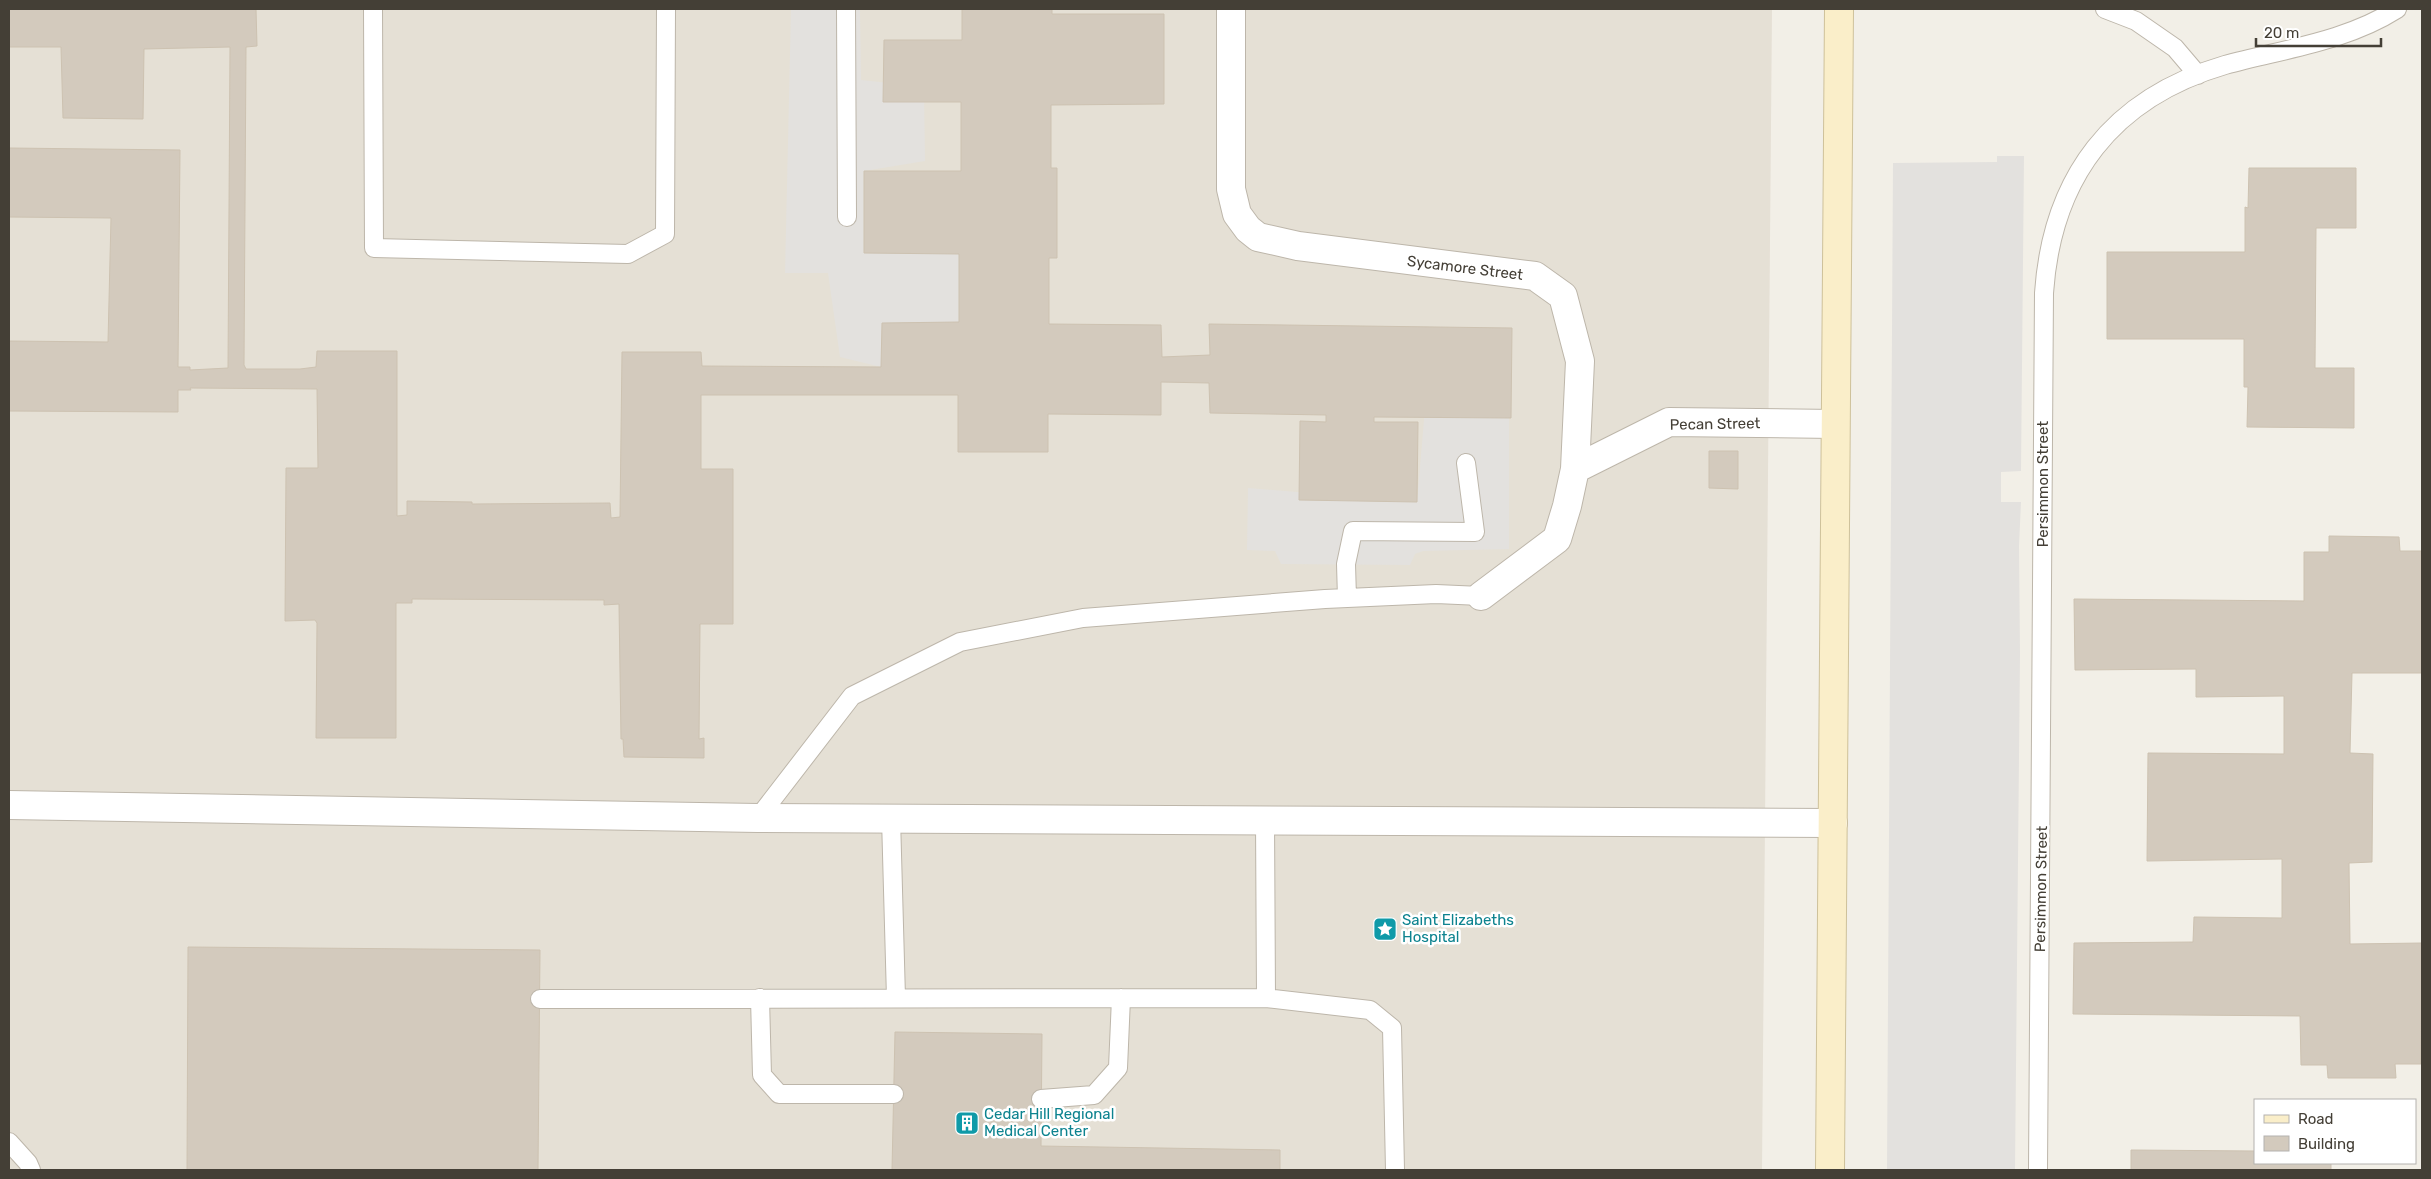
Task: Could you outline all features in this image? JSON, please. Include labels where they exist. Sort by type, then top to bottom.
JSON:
[{"type":"main road","points":[[1830,1170],[1839,9]]},
{"type":"street","name":"Sycamore Street","points":[[1231,9],[1231,190],[1237,214],[1248,229],[1258,237],[1298,246],[1535,276],[1563,296],[1580,361],[1575,469],[1567,506],[1557,539],[1481,596]]},
{"type":"street","name":"Pecan Street","points":[[1575,469],[1669,422],[1835,424]]},
{"type":"street","points":[[9,805],[758,818],[1833,823]]},
{"type":"lane","points":[[373,9],[374,248],[628,254],[665,234],[666,9]]},
{"type":"lane","points":[[846,9],[847,217]]},
{"type":"lane","points":[[2105,9],[2136,21],[2175,48],[2198,75]]},
{"type":"lane","name":"Persimmon Street","points":[[2038,1170],[2044,293],[2047,256],[2055,220],[2070,186],[2100,140],[2124,117],[2147,101],[2198,75],[2225,66],[2302,47],[2372,24],[2397,9]]},
{"type":"lane","points":[[1346,598],[1346,564],[1353,531],[1475,532],[1466,463]]},
{"type":"lane","points":[[758,818],[852,696],[960,642],[1083,618],[1346,598],[1436,594],[1481,596]]},
{"type":"lane","points":[[891,818],[896,998]]},
{"type":"lane","points":[[1265,820],[1266,998]]},
{"type":"lane","points":[[760,998],[762,1074],[779,1094],[894,1094]]},
{"type":"lane","points":[[1041,1099],[1094,1095],[1118,1068],[1121,998]]},
{"type":"lane","points":[[540,999],[1266,998],[1370,1010],[1392,1028],[1395,1170]]},
{"type":"lane","points":[[9,1142],[28,1163],[31,1170]]},
{"type":"shaded area","points":[[9,9],[1772,9],[1762,1170],[9,1170]]},
{"type":"shaded area","points":[[791,9],[860,9],[861,80],[890,83],[924,92],[925,161],[864,171],[864,252],[959,254],[959,322],[882,323],[881,367],[840,357],[828,273],[785,273]]},
{"type":"shaded area","points":[[1997,156],[2024,156],[2021,471],[2001,472],[2001,502],[2021,502],[2019,546],[2020,654],[2015,1170],[1887,1170],[1893,163],[1997,162]]},
{"type":"shaded area","points":[[1509,407],[1509,549],[1423,551],[1415,554],[1410,565],[1281,564],[1275,551],[1247,550],[1248,488],[1417,502],[1425,408]]},
{"type":"building","points":[[9,9],[256,9],[257,46],[246,47],[244,365],[246,369],[300,369],[316,367],[317,351],[397,351],[397,516],[407,515],[407,501],[472,502],[472,504],[610,503],[611,518],[620,517],[622,352],[701,352],[702,366],[881,367],[882,323],[959,322],[959,254],[864,253],[864,171],[961,171],[961,102],[883,102],[884,40],[962,40],[962,9],[1052,9],[1052,14],[1164,14],[1164,104],[1051,105],[1051,168],[1057,168],[1057,258],[1049,258],[1049,324],[1161,325],[1162,357],[1210,355],[1209,324],[1512,328],[1511,418],[1374,417],[1374,422],[1418,422],[1417,502],[1299,500],[1300,421],[1326,422],[1326,415],[1210,413],[1209,383],[1161,382],[1161,415],[1048,414],[1048,452],[958,452],[958,395],[701,395],[701,469],[733,469],[733,624],[700,624],[699,739],[704,738],[704,758],[624,757],[623,739],[621,739],[619,604],[604,605],[604,600],[412,599],[412,603],[396,603],[396,738],[316,738],[317,623],[315,620],[285,621],[286,468],[318,468],[317,389],[190,388],[191,390],[178,390],[178,412],[9,411],[9,341],[108,342],[111,218],[9,217],[9,148],[180,150],[178,367],[190,367],[190,370],[228,368],[230,47],[144,49],[143,119],[63,118],[61,47],[9,47]]},
{"type":"building","points":[[2249,168],[2356,168],[2356,228],[2316,228],[2315,368],[2354,368],[2354,428],[2247,427],[2248,387],[2244,387],[2244,339],[2107,339],[2107,252],[2245,252],[2245,207],[2248,208]]},
{"type":"building","points":[[1709,451],[1738,451],[1738,489],[1709,488]]},
{"type":"building","points":[[2329,536],[2399,537],[2400,551],[2422,551],[2422,673],[2352,673],[2350,753],[2373,754],[2372,862],[2349,863],[2350,944],[2422,943],[2421,1064],[2395,1064],[2396,1078],[2328,1078],[2327,1065],[2301,1065],[2300,1016],[2073,1014],[2074,943],[2193,942],[2194,917],[2282,918],[2282,859],[2147,861],[2148,753],[2284,754],[2284,696],[2196,697],[2196,669],[2075,670],[2074,599],[2304,601],[2304,552],[2329,552]]},
{"type":"building","points":[[188,947],[540,950],[538,1170],[187,1170]]},
{"type":"building","name":"Cedar Hill Regional Medical Center","points":[[895,1032],[1042,1034],[1041,1146],[1280,1150],[1280,1170],[892,1170]]},
{"type":"building","points":[[2131,1150],[2254,1151],[2254,1164],[2331,1164],[2331,1170],[2131,1170]]},
{"type":"place","name":"Saint Elizabeths Hospital","points":[[1385,929]]},
{"type":"place","name":"Cedar Hill Regional Medical Center","points":[[967,1123]]}]
